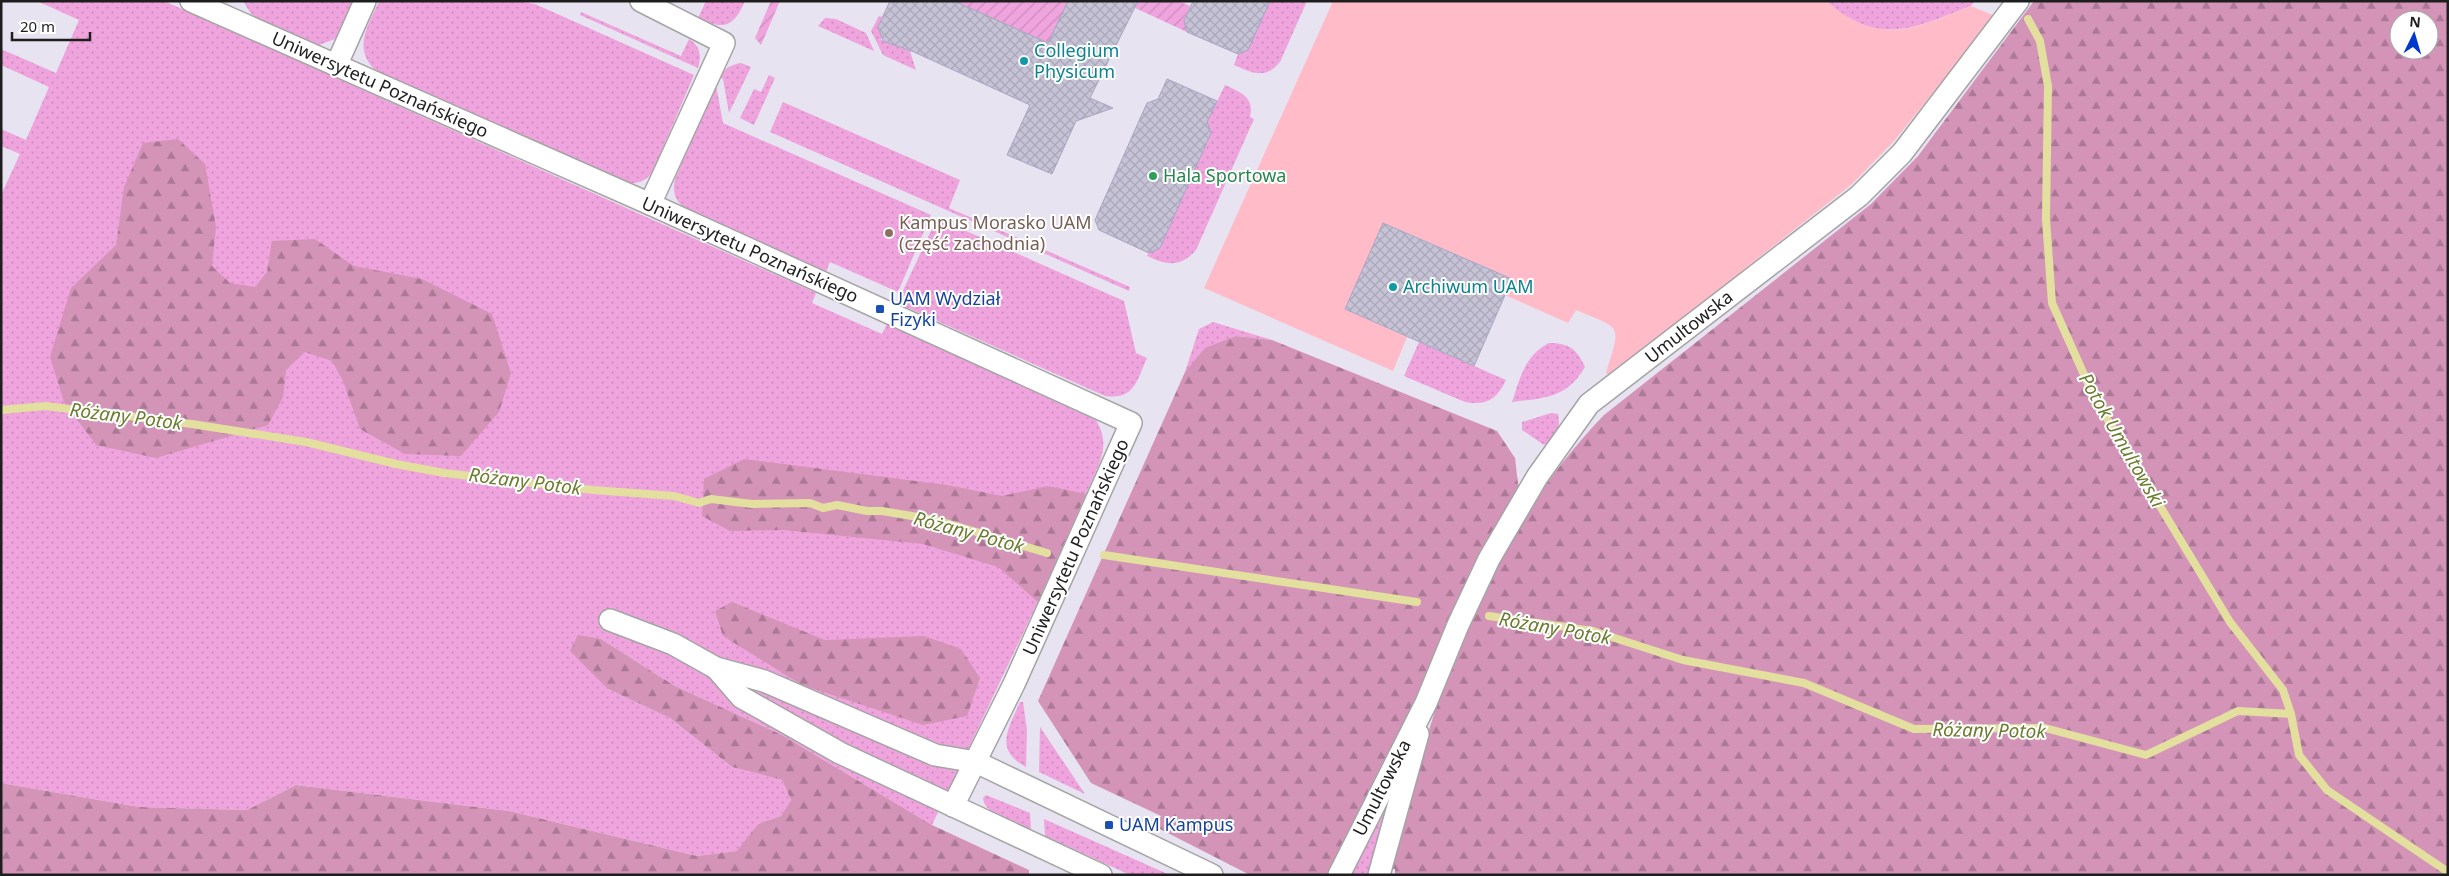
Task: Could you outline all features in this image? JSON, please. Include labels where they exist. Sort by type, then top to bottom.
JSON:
[{"type":"street","name":"Uniwersytetu Poznańskiego","points":[[191,1],[650,204],[1132,423],[1014,684],[953,806]]},
{"type":"street","points":[[336,66],[365,1]]},
{"type":"street","points":[[641,1],[724,43],[650,204]]},
{"type":"street","name":"Umultowska","points":[[1339,875],[1426,703],[1458,624],[1489,559],[1537,477],[1589,404],[1859,196],[1902,153],[2018,1]]},
{"type":"street","points":[[610,620],[673,644],[716,668],[764,681],[935,755],[976,762],[1212,875]]},
{"type":"street","points":[[716,668],[741,697],[840,753],[1101,875]]},
{"type":"street","name":"Umultowska","points":[[1379,875],[1408,776],[1426,703]]},
{"type":"shaded area","points":[[37,1],[164,1],[816,293],[812,303],[882,334],[887,324],[1096,420],[1103,441],[1100,462],[1052,572],[954,779],[956,781],[952,782],[932,825],[782,735],[675,686],[601,639],[608,689],[670,718],[732,767],[782,780],[791,800],[781,816],[758,824],[738,851],[697,856],[509,811],[296,785],[247,810],[139,807],[1,783],[1,195],[20,154],[1,146],[1,129],[26,140],[49,87],[1,65],[1,49],[56,73],[79,20]]},
{"type":"shaded area","points":[[243,1],[353,1],[335,39],[319,45],[259,19],[251,14]]},
{"type":"shaded area","points":[[379,1],[515,1],[535,4],[694,75],[652,173],[640,182],[624,182],[379,73],[370,65],[366,56],[364,39]]},
{"type":"shaded area","points":[[706,1],[745,1],[741,10],[732,21],[721,25],[698,18]]},
{"type":"shaded area","points":[[771,1],[780,1],[761,45],[755,38]]},
{"type":"shaded area","points":[[954,1],[1069,2],[1050,52],[1046,41],[1042,43]]},
{"type":"shaded area","points":[[1138,1],[1179,1],[1190,6],[1184,21],[1187,32],[1133,7]]},
{"type":"shaded area","points":[[1270,1],[1307,1],[1280,62],[1274,68],[1264,73],[1253,72],[1234,65],[1238,54],[1248,50]]},
{"type":"shaded area","points":[[1333,1],[1826,1],[1863,25],[1896,30],[1931,22],[1971,6],[1995,16],[1894,141],[1852,184],[1609,376],[1606,373],[1615,336],[1614,330],[1603,321],[1576,310],[1568,323],[1505,295],[1512,279],[1384,223],[1345,309],[1407,337],[1393,371],[1204,288]]},
{"type":"shaded area","points":[[1826,1],[1974,1],[1971,6],[1913,27],[1880,29],[1863,24],[1845,15]]},
{"type":"shaded area","points":[[581,12],[681,56],[689,39],[696,45],[699,51],[698,68],[580,15]]},
{"type":"shaded area","points":[[879,16],[882,17],[881,40],[910,51],[916,70],[883,55],[871,31]]},
{"type":"shaded area","points":[[825,18],[836,19],[866,33],[874,51],[818,26]]},
{"type":"shaded area","points":[[741,63],[751,67],[729,113],[723,79],[719,77],[728,67]]},
{"type":"shaded area","points":[[769,75],[775,78],[754,125],[740,118],[754,89],[761,92]]},
{"type":"shaded area","points":[[716,85],[723,123],[931,215],[898,292],[830,262],[826,272],[686,209],[679,203],[674,192],[675,179]]},
{"type":"shaded area","points":[[1225,85],[1245,96],[1250,105],[1250,117],[1254,119],[1196,250],[1184,260],[1173,263],[1167,263],[1147,256],[1149,253],[1160,248],[1211,133],[1207,122]]},
{"type":"shaded area","points":[[783,102],[960,180],[949,208],[1130,287],[1129,291],[770,132]]},
{"type":"shaded area","points":[[937,218],[1124,301],[1136,353],[1147,358],[1134,387],[1123,395],[1105,396],[897,303]]},
{"type":"shaded area","points":[[1213,322],[1272,340],[1236,336],[1185,372],[1199,329]]},
{"type":"shaded area","points":[[1419,342],[1506,380],[1503,387],[1490,400],[1472,403],[1465,402],[1404,376]]},
{"type":"shaded area","points":[[1549,343],[1562,344],[1572,348],[1585,367],[1571,385],[1563,391],[1545,397],[1512,402],[1521,376],[1529,361],[1534,354]]},
{"type":"shaded area","points":[[1551,413],[1558,414],[1558,428],[1555,436],[1544,445],[1522,430],[1522,422]]},
{"type":"shaded area","points":[[1020,702],[1023,702],[1027,730],[1026,767],[1010,753],[1006,738],[1011,721]]},
{"type":"shaded area","points":[[1040,727],[1085,794],[1039,772]]},
{"type":"shaded area","points":[[1397,766],[1371,875],[1350,875]]},
{"type":"shaded area","points":[[986,795],[1030,813],[1031,829],[995,814],[985,804],[983,798]]},
{"type":"shaded area","points":[[1044,819],[1170,875],[1130,875],[1045,836]]},
{"type":"green space","points":[[2034,1],[2448,1],[2448,875],[1395,875],[1395,869],[1388,869],[1433,716],[1454,656],[1479,598],[1509,542],[1543,488],[1604,415],[1871,204],[1918,156]]},
{"type":"green space","points":[[178,139],[205,164],[216,227],[212,266],[230,283],[255,287],[267,272],[272,241],[315,239],[354,266],[422,279],[492,314],[511,373],[499,412],[461,456],[405,454],[360,429],[343,381],[332,361],[305,352],[286,370],[283,397],[268,425],[156,458],[96,445],[64,402],[50,357],[71,288],[116,245],[124,187],[143,143]]},
{"type":"green space","points":[[1236,336],[1272,340],[1497,431],[1515,458],[1519,492],[1329,875],[1250,875],[1156,827],[1161,816],[1091,783],[1038,701],[1185,372],[1205,348]]},
{"type":"green space","points":[[744,459],[947,485],[1002,496],[1048,486],[1086,494],[1038,602],[998,567],[923,544],[783,530],[730,531],[702,516],[704,479]]},
{"type":"green space","points":[[732,602],[825,640],[924,636],[961,649],[980,678],[967,716],[923,725],[802,685],[723,636],[715,611]]},
{"type":"green space","points":[[578,635],[601,639],[675,686],[782,735],[932,825],[1029,870],[1029,875],[1,875],[1,783],[139,807],[247,810],[296,785],[509,811],[697,856],[737,851],[758,824],[781,816],[791,800],[782,780],[732,767],[670,718],[608,689],[570,651]]},
{"type":"building","name":"Collegium Physicum","points":[[890,1],[954,1],[1048,43],[1068,1],[1138,1],[1090,98],[1113,108],[1076,121],[1052,174],[1007,155],[1030,105],[914,52],[883,41],[878,27]]},
{"type":"building","points":[[1193,1],[1270,1],[1248,50],[1238,54],[1187,32],[1184,21]]},
{"type":"building","name":"Hala Sportowa","points":[[1167,79],[1217,101],[1207,122],[1211,133],[1160,248],[1149,253],[1099,230],[1095,220],[1147,103],[1158,99]]},
{"type":"building","name":"Archiwum UAM","points":[[1383,223],[1512,279],[1474,366],[1345,309]]},
{"type":"waterway","name":"Potok Umultowski","points":[[2028,19],[2040,41],[2048,86],[2046,219],[2052,303],[2094,397],[2230,622],[2283,690],[2291,714]]},
{"type":"waterway","name":"Różany Potok","points":[[1,410],[45,406],[192,424],[306,442],[396,464],[444,473],[593,490],[674,496],[699,503],[711,499],[752,504],[810,503],[823,508],[837,505],[867,511],[882,511],[936,520],[1047,553]]},
{"type":"waterway","name":"Różany Potok","points":[[1104,555],[1417,602]]},
{"type":"waterway","name":"Różany Potok","points":[[1489,616],[1593,631],[1683,660],[1804,683],[1914,729],[2045,728],[2146,755],[2238,711],[2291,714],[2299,755],[2327,790],[2448,872]]},
{"type":"place","name":"Collegium Physicum","points":[[1024,61]]},
{"type":"place","name":"Hala Sportowa","points":[[1153,176]]},
{"type":"place","name":"Kampus Morasko UAM (część zachodnia)","points":[[889,233]]},
{"type":"place","name":"Archiwum UAM","points":[[1393,287]]},
{"type":"place","name":"UAM Wydział Fizyki","points":[[880,309]]},
{"type":"place","name":"UAM Kampus","points":[[1109,825]]}]
